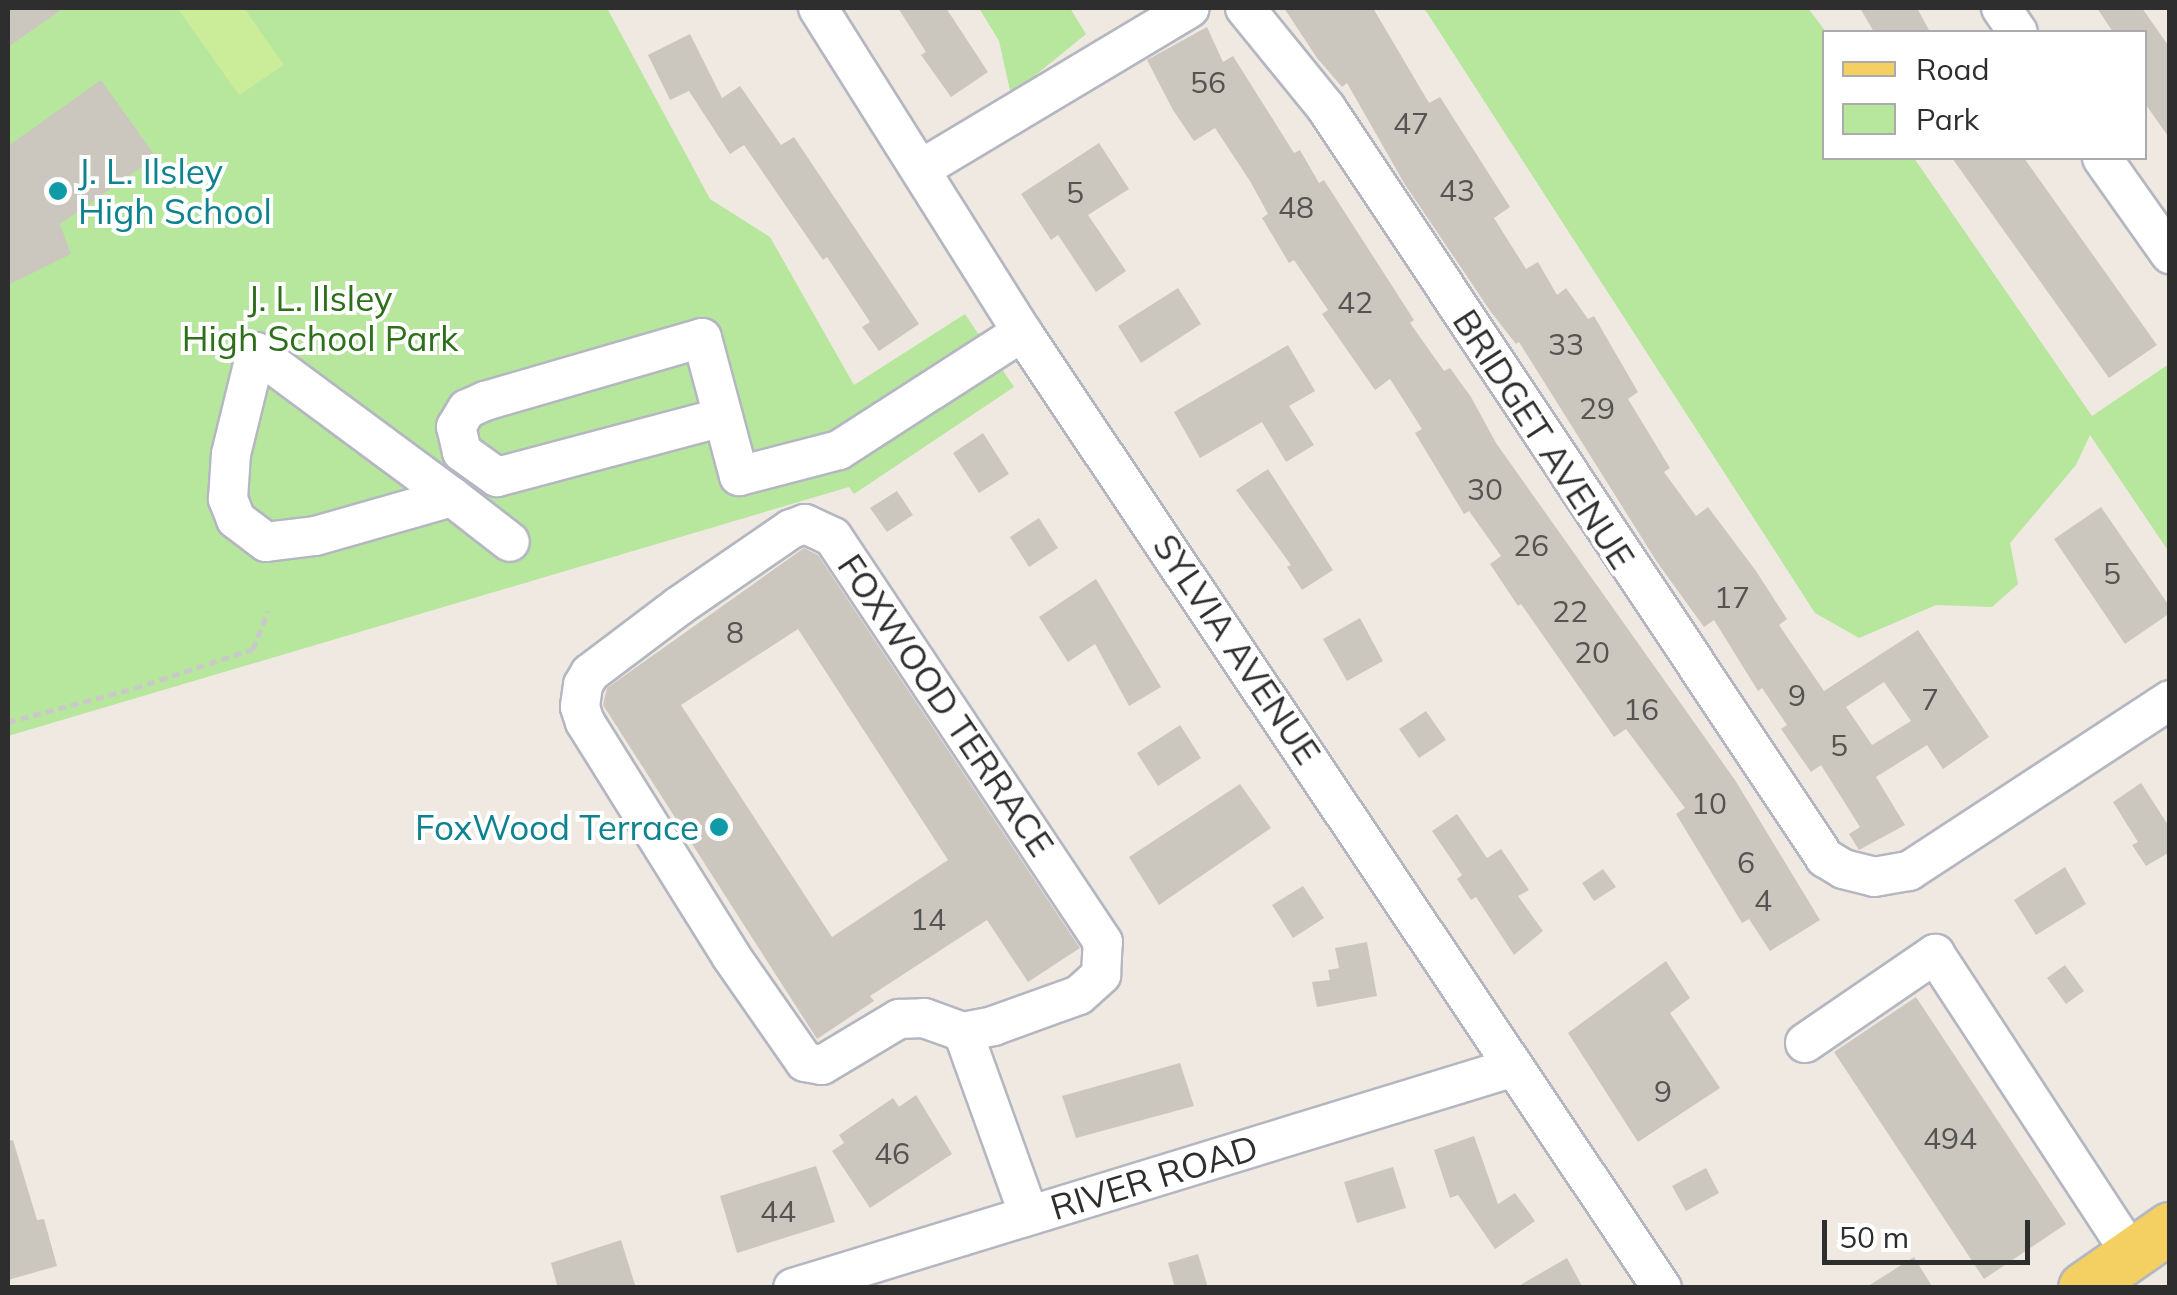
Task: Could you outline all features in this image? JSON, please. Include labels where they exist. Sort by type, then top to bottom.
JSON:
[{"type":"main road","points":[[2084,1288],[2150,1241]]},
{"type":"street","name":"SYLVIA AVENUE","points":[[818,8],[1022,332],[1662,1288]]},
{"type":"street","points":[[921,169],[1190,8]]},
{"type":"street","name":"BRIDGET AVENUE","points":[[1244,8],[1327,109],[1810,842],[1842,868],[1885,877],[1916,868],[2170,700]]},
{"type":"street","points":[[2001,8],[2017,30]]},
{"type":"street","points":[[2103,160],[2170,254]]},
{"type":"street","points":[[723,418],[497,477],[462,452],[456,428],[467,409],[485,401],[702,338],[739,476],[838,450],[1022,332]]},
{"type":"street","points":[[452,497],[315,536],[266,542],[236,519],[228,499],[230,454],[256,352],[452,497],[510,542]]},
{"type":"street","name":"FOXWOOD TERRACE","points":[[805,524],[833,537],[1103,942],[1101,974],[1079,995],[993,1026],[964,1032],[924,1018],[899,1019],[822,1066],[804,1062],[721,939],[585,722],[579,696],[590,673],[791,528],[805,524]]},
{"type":"street","points":[[1805,1042],[1935,954],[2150,1241]]},
{"type":"street","points":[[964,1032],[1030,1215]]},
{"type":"street","name":"RIVER ROAD","points":[[793,1288],[1514,1067]]},
{"type":"path","points":[[8,722],[135,688],[253,649],[268,610]]},
{"type":"green space","name":"J. L. Ilsley High School Park","points":[[8,8],[607,8],[710,199],[770,237],[854,385],[965,314],[1014,387],[854,494],[849,487],[8,736]]},
{"type":"green space","points":[[244,8],[284,65],[239,95],[178,9]]},
{"type":"green space","points":[[979,8],[1070,8],[1086,34],[1011,95],[999,41]]},
{"type":"green space","points":[[1424,8],[1808,8],[1824,30],[1822,160],[1915,160],[2092,416],[2169,364],[2169,552],[2090,435],[2076,465],[2010,543],[2018,584],[1992,607],[1936,605],[1859,638],[1815,613]]},
{"type":"building","points":[[8,8],[64,8],[8,47]]},
{"type":"building","points":[[898,8],[946,8],[988,72],[951,97],[921,55],[926,52]]},
{"type":"building","points":[[1284,8],[1373,8],[1429,103],[1440,97],[1510,207],[1494,218],[1526,269],[1538,262],[1557,295],[1566,288],[1588,319],[1594,316],[1638,392],[1628,399],[1670,468],[1664,472],[1696,516],[1708,507],[1756,571],[1787,619],[1779,625],[1824,691],[1918,630],[1989,737],[1943,769],[1927,745],[1876,777],[1905,825],[1859,850],[1849,834],[1860,827],[1821,765],[1811,772],[1781,729],[1787,725],[1762,688],[1758,691],[1714,620],[1704,627],[1657,562],[1519,342],[1516,344],[1491,312],[1404,183],[1347,83],[1342,87]],"holes":[[[1884,682],[1911,721],[1872,745],[1846,707]]]},
{"type":"building","points":[[1860,8],[1917,8],[1929,30],[1873,30]]},
{"type":"building","points":[[2097,8],[2142,8],[2170,48],[2170,139],[2147,106],[2147,30],[2112,30]]},
{"type":"building","points":[[1207,27],[1223,62],[1233,56],[1294,153],[1300,150],[1319,183],[1324,180],[1414,320],[1410,323],[1444,371],[1450,368],[1471,397],[1496,443],[1735,780],[1820,920],[1770,951],[1749,919],[1742,923],[1676,814],[1685,808],[1626,729],[1614,737],[1521,604],[1518,606],[1490,564],[1501,556],[1469,511],[1464,514],[1415,433],[1422,429],[1390,379],[1375,390],[1322,314],[1328,310],[1294,260],[1289,263],[1262,218],[1268,214],[1250,181],[1215,128],[1194,141],[1147,60]]},
{"type":"building","points":[[690,34],[722,98],[740,86],[781,145],[794,137],[919,324],[879,351],[862,327],[870,322],[744,145],[730,154],[689,91],[670,100],[648,55]]},
{"type":"building","name":"J. L. Ilsley High School","points":[[101,80],[156,157],[60,224],[71,254],[8,285],[8,146]]},
{"type":"building","points":[[1099,143],[1129,189],[1088,215],[1126,271],[1096,292],[1058,235],[1051,240],[1021,194]]},
{"type":"building","points":[[1953,160],[2025,160],[2157,345],[2109,378]]},
{"type":"building","points":[[1178,288],[1201,324],[1141,363],[1118,326]]},
{"type":"building","points":[[1288,345],[1315,391],[1289,406],[1314,445],[1286,462],[1262,422],[1200,458],[1174,412]]},
{"type":"building","points":[[983,433],[1009,474],[979,493],[953,453]]},
{"type":"building","points":[[1268,469],[1333,570],[1302,590],[1287,567],[1291,565],[1236,490]]},
{"type":"building","points":[[897,491],[913,515],[887,532],[870,508]]},
{"type":"building","points":[[2101,507],[2170,607],[2170,613],[2125,644],[2054,539]]},
{"type":"building","points":[[1039,518],[1058,548],[1029,567],[1010,537]]},
{"type":"building","name":"FoxWood Terrace","points":[[804,548],[818,555],[1080,948],[1028,982],[987,920],[870,996],[874,1001],[817,1039],[603,705],[607,688]],"holes":[[[798,629],[948,860],[832,937],[681,705]]]},
{"type":"building","points":[[1096,579],[1161,687],[1129,706],[1095,644],[1068,662],[1039,617]]},
{"type":"building","points":[[1360,618],[1383,661],[1347,681],[1323,639]]},
{"type":"building","points":[[1426,711],[1446,740],[1419,758],[1399,729]]},
{"type":"building","points":[[1180,725],[1201,758],[1158,786],[1137,753]]},
{"type":"building","points":[[2141,783],[2170,828],[2170,852],[2146,866],[2132,845],[2138,842],[2113,802]]},
{"type":"building","points":[[1240,784],[1271,828],[1159,905],[1129,857]]},
{"type":"building","points":[[1457,814],[1487,858],[1501,849],[1529,890],[1518,896],[1543,931],[1514,955],[1476,897],[1471,900],[1457,879],[1462,875],[1432,831]]},
{"type":"building","points":[[2065,867],[2086,904],[2036,935],[2014,900]]},
{"type":"building","points":[[1603,869],[1616,887],[1594,901],[1582,883]]},
{"type":"building","points":[[1303,886],[1324,918],[1293,938],[1272,905]]},
{"type":"building","points":[[1367,942],[1377,996],[1317,1007],[1312,982],[1330,980],[1328,970],[1339,968],[1335,948]]},
{"type":"building","points":[[1666,961],[1690,998],[1670,1013],[1720,1088],[1638,1142],[1568,1033]]},
{"type":"building","points":[[2065,965],[2084,991],[2066,1004],[2047,978]]},
{"type":"building","points":[[1916,997],[2066,1224],[1984,1279],[1834,1052]]},
{"type":"building","points":[[1180,1063],[1194,1106],[1076,1138],[1062,1096]]},
{"type":"building","points":[[916,1095],[952,1154],[870,1208],[832,1151],[844,1143],[839,1135],[893,1098],[899,1107]]},
{"type":"building","points":[[1474,1136],[1498,1204],[1515,1193],[1535,1221],[1495,1249],[1458,1195],[1450,1198],[1434,1150]]},
{"type":"building","points":[[13,1140],[37,1220],[44,1219],[57,1266],[8,1280],[8,1141]]},
{"type":"building","points":[[816,1166],[835,1222],[737,1253],[720,1196]]},
{"type":"building","points":[[1393,1167],[1406,1208],[1357,1223],[1344,1182]]},
{"type":"building","points":[[1706,1168],[1719,1193],[1686,1211],[1672,1186]]},
{"type":"building","points":[[621,1240],[636,1288],[558,1288],[551,1263]]},
{"type":"building","points":[[1198,1254],[1208,1288],[1175,1288],[1168,1263]]},
{"type":"building","points":[[1914,1257],[1933,1288],[1865,1288]]},
{"type":"building","points":[[1567,1258],[1583,1288],[1515,1288]]},
{"type":"place","name":"J. L. Ilsley High School","points":[[58,191]]},
{"type":"place","name":"FoxWood Terrace","points":[[719,827]]}]
